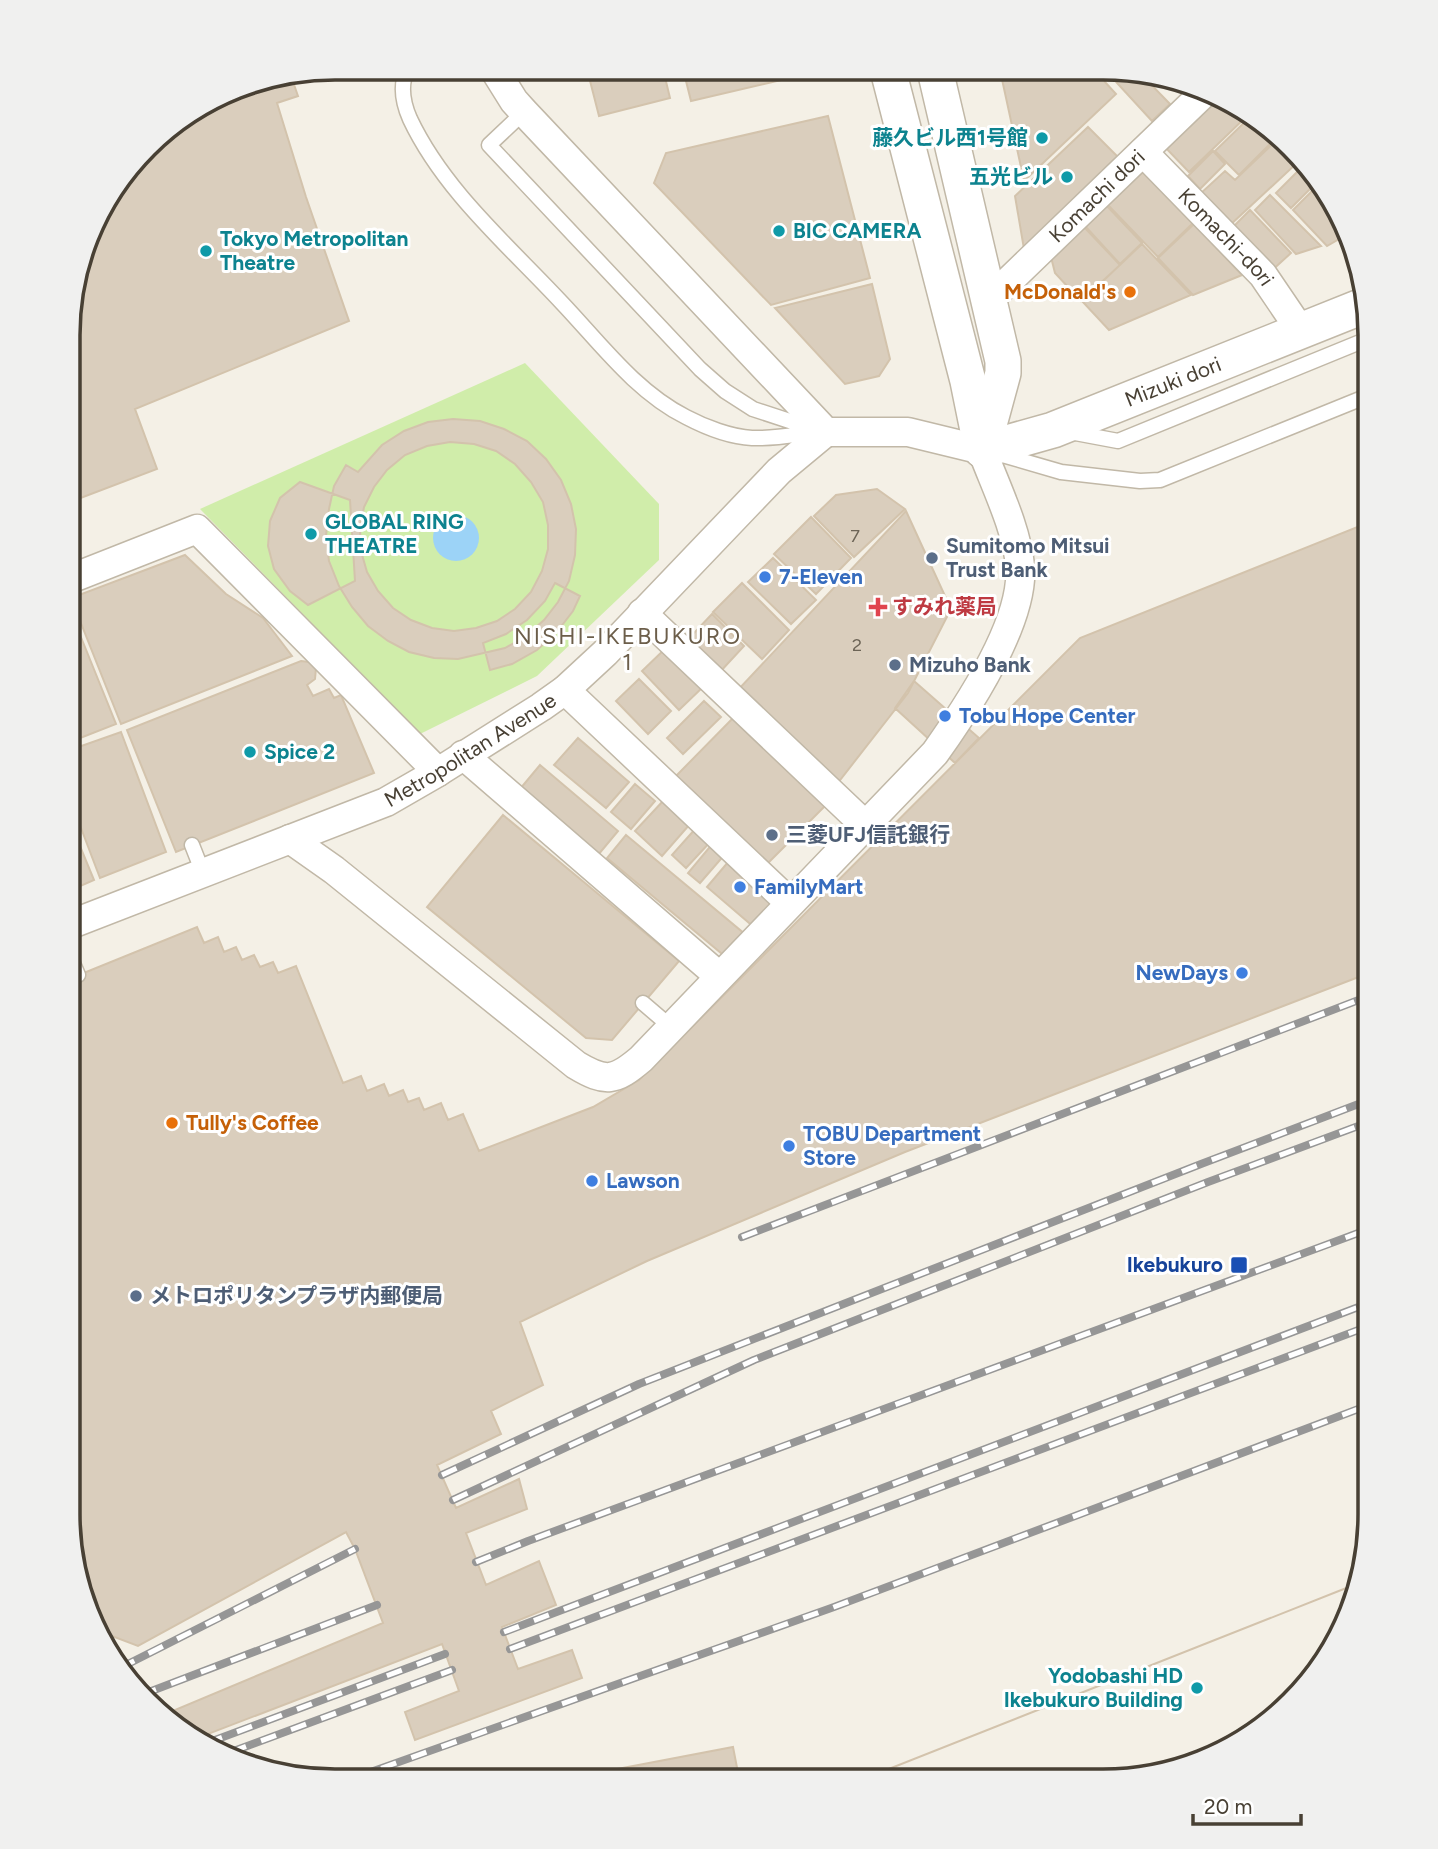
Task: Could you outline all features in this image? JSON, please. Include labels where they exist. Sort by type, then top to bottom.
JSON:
[{"type":"street","points":[[501,80],[524,112],[826,432],[908,432],[982,450]]},
{"type":"street","points":[[290,839],[334,870],[576,1065],[592,1075],[609,1079],[626,1072],[935,753],[1008,629],[1016,608],[1020,568],[1017,547],[982,450],[968,381],[891,80]]},
{"type":"street","points":[[937,80],[1003,361],[1003,373],[982,450]]},
{"type":"street","name":"Komachi dori","points":[[989,300],[1198,99]]},
{"type":"street","name":"Komachi-dori","points":[[1143,152],[1263,275],[1301,331]]},
{"type":"street","name":"Mizuki dori","points":[[982,450],[1053,430],[1356,309]]},
{"type":"street","name":"Metropolitan Avenue","points":[[80,921],[386,802],[565,691],[779,471],[826,432]]},
{"type":"street","points":[[80,575],[197,529],[438,772]]},
{"type":"street","points":[[642,613],[866,826]]},
{"type":"street","points":[[565,691],[789,902]]},
{"type":"street","points":[[463,755],[719,976]]},
{"type":"lane","points":[[403,80],[402,93],[410,118],[457,192],[644,390],[686,417],[718,430],[751,438],[826,432]]},
{"type":"lane","points":[[524,112],[489,145],[498,156],[700,369],[725,391],[753,409],[826,432]]},
{"type":"lane","points":[[1053,430],[1118,441],[1358,343]]},
{"type":"lane","points":[[982,450],[1061,472],[1140,481],[1160,480],[1358,399]]},
{"type":"lane","points":[[192,845],[203,873]]},
{"type":"lane","points":[[643,1003],[670,1027]]},
{"type":"green space","points":[[525,363],[659,504],[659,560],[537,676],[420,734],[200,509]]},
{"type":"water","points":[[456,515],[472,522],[479,538],[472,554],[456,561],[440,554],[433,538],[440,522]]},
{"type":"building","points":[[590,80],[666,80],[670,98],[599,116]]},
{"type":"building","points":[[686,80],[781,80],[691,101]]},
{"type":"building","name":"藤久ビル西1号館","points":[[1002,80],[1103,80],[1116,94],[1024,181]]},
{"type":"building","points":[[1115,81],[1152,85],[1170,104],[1152,121]]},
{"type":"building","name":"Tokyo Metropolitan Theatre","points":[[294,84],[298,96],[277,103],[349,321],[135,409],[157,469],[80,498],[80,336],[85,286],[94,254],[107,223],[133,180],[155,155],[180,133],[238,100]]},
{"type":"building","points":[[1207,103],[1241,122],[1189,172],[1163,145]]},
{"type":"building","name":"BIC CAMERA","points":[[828,116],[870,278],[771,305],[654,183],[666,153]]},
{"type":"building","points":[[1243,124],[1270,144],[1239,175],[1215,151]]},
{"type":"building","name":"五光ビル","points":[[1088,127],[1119,158],[1024,249],[1015,196]]},
{"type":"building","points":[[1271,145],[1293,167],[1229,226],[1200,194],[1225,171],[1235,180]]},
{"type":"building","points":[[1213,151],[1225,164],[1200,189],[1188,176]]},
{"type":"building","points":[[1143,171],[1193,223],[1158,257],[1107,204]]},
{"type":"building","points":[[1297,172],[1310,189],[1291,208],[1276,193]]},
{"type":"building","points":[[1312,191],[1339,239],[1327,246],[1293,210]]},
{"type":"building","points":[[1270,195],[1321,246],[1296,254],[1255,210]]},
{"type":"building","points":[[1106,205],[1142,243],[1120,264],[1085,226]]},
{"type":"building","points":[[1250,210],[1291,253],[1268,274],[1228,232]]},
{"type":"building","points":[[1194,224],[1242,275],[1193,295],[1158,258]]},
{"type":"building","points":[[1084,227],[1120,265],[1081,301],[1055,273],[1051,257]]},
{"type":"building","points":[[1142,244],[1191,295],[1109,330],[1082,301]]},
{"type":"building","points":[[872,284],[890,359],[879,376],[845,384],[775,308]]},
{"type":"building","points":[[453,419],[480,421],[527,441],[546,459],[561,480],[571,504],[576,529],[575,555],[569,581],[544,620],[526,636],[505,648],[458,659],[434,658],[409,652],[368,626],[339,586],[329,561],[326,536],[329,509],[334,486],[346,465],[358,472],[382,445],[404,431],[428,422]],"holes":[[[450,442],[474,444],[496,451],[515,464],[531,482],[543,502],[548,525],[548,549],[542,571],[531,592],[515,609],[497,621],[476,628],[454,631],[432,628],[411,620],[393,608],[378,591],[367,572],[361,551],[360,529],[364,507],[387,470],[405,455],[427,446]]]},
{"type":"building","name":"GLOBAL RING THEATRE","points":[[300,482],[350,500],[355,581],[308,605],[290,591],[274,569],[268,546],[270,521],[280,498]]},
{"type":"building","points":[[877,489],[905,509],[854,557],[814,516],[836,495]]},
{"type":"building","points":[[906,511],[951,609],[908,693],[837,784],[737,691]]},
{"type":"building","points":[[811,517],[851,558],[816,594],[774,554]]},
{"type":"building","points":[[1358,527],[1358,977],[905,1152],[647,1261],[520,1322],[543,1385],[491,1411],[501,1434],[437,1465],[456,1508],[519,1479],[527,1509],[466,1533],[486,1585],[539,1561],[556,1605],[502,1627],[518,1669],[572,1650],[582,1678],[415,1740],[405,1712],[459,1691],[442,1644],[208,1734],[180,1716],[174,1710],[383,1623],[346,1532],[138,1646],[112,1636],[107,1626],[85,1563],[80,1513],[80,975],[197,927],[204,943],[218,937],[224,952],[236,947],[242,960],[254,955],[260,967],[273,962],[278,973],[296,966],[343,1083],[361,1076],[367,1091],[384,1084],[389,1096],[403,1090],[408,1102],[419,1098],[424,1110],[441,1103],[448,1120],[463,1114],[479,1151],[593,1107],[639,1080],[1080,638]]},
{"type":"building","points":[[185,555],[226,594],[263,618],[292,656],[121,724],[80,621],[80,595]]},
{"type":"building","points":[[773,558],[816,600],[791,624],[748,582]]},
{"type":"building","points":[[555,583],[580,596],[573,611],[556,633],[537,650],[512,664],[490,670],[483,643],[506,634],[527,620],[545,601]]},
{"type":"building","points":[[742,583],[789,630],[762,659],[713,612]]},
{"type":"building","points":[[712,614],[744,646],[719,673],[694,650],[693,634]]},
{"type":"building","points":[[80,635],[116,724],[80,738]]},
{"type":"building","points":[[667,647],[704,686],[679,710],[642,671]]},
{"type":"building","name":"Spice 2","points":[[301,661],[309,662],[316,668],[315,679],[307,685],[313,696],[329,689],[334,698],[341,695],[374,773],[176,852],[127,730]]},
{"type":"building","points":[[639,679],[671,711],[648,734],[616,701]]},
{"type":"building","points":[[914,681],[979,738],[955,763],[895,708]]},
{"type":"building","points":[[704,701],[721,717],[683,754],[667,738]]},
{"type":"building","points":[[738,713],[829,802],[765,866],[675,777]]},
{"type":"building","points":[[121,732],[166,852],[100,878],[80,825],[80,746]]},
{"type":"building","points":[[578,738],[629,782],[606,808],[554,765]]},
{"type":"building","points":[[540,765],[618,831],[598,855],[520,789]]},
{"type":"building","points":[[635,784],[655,801],[631,829],[611,812]]},
{"type":"building","points":[[664,800],[690,824],[662,856],[635,831]]},
{"type":"building","points":[[503,815],[679,961],[612,1040],[586,1038],[427,907]]},
{"type":"building","points":[[697,827],[712,840],[686,868],[672,855]]},
{"type":"building","points":[[626,835],[746,935],[727,958],[607,858]]},
{"type":"building","points":[[714,842],[726,853],[700,883],[688,873]]},
{"type":"building","points":[[80,846],[94,880],[80,886]]},
{"type":"building","points":[[729,861],[777,903],[755,928],[707,887]]},
{"type":"building","name":"Yodobashi HD Ikebukuro Building","points":[[1346,1588],[1323,1641],[1305,1669],[1283,1694],[1258,1716],[1200,1749],[1152,1764],[1119,1768],[889,1769]]},
{"type":"building","name":"Yodobashi HD Ikebukuro Building","points":[[1346,1588],[1323,1641],[1305,1669],[1283,1694],[1258,1716],[1200,1749],[1152,1764],[1119,1768],[889,1769]]},
{"type":"building","points":[[733,1747],[737,1769],[618,1769]]},
{"type":"railway","points":[[742,1237],[1358,1000]]},
{"type":"railway","points":[[442,1475],[639,1384],[1358,1104]]},
{"type":"railway","points":[[453,1500],[754,1360],[1358,1126]]},
{"type":"railway","points":[[476,1562],[1358,1233]]},
{"type":"railway","points":[[504,1632],[1358,1307]]},
{"type":"railway","points":[[510,1649],[1358,1330]]},
{"type":"railway","points":[[379,1769],[834,1607],[1358,1409]]},
{"type":"railway","points":[[129,1663],[355,1549]]},
{"type":"railway","points":[[152,1691],[377,1605]]},
{"type":"railway","points":[[218,1739],[445,1654]]},
{"type":"railway","points":[[239,1749],[452,1670]]},
{"type":"place","name":"藤久ビル西1号館","points":[[1042,138]]},
{"type":"place","name":"五光ビル","points":[[1067,177]]},
{"type":"place","name":"BIC CAMERA","points":[[779,231]]},
{"type":"place","name":"Tokyo Metropolitan Theatre","points":[[206,251]]},
{"type":"place","name":"McDonald's","points":[[1130,292]]},
{"type":"place","name":"GLOBAL RING THEATRE","points":[[311,534]]},
{"type":"place","name":"Sumitomo Mitsui Trust Bank","points":[[932,558]]},
{"type":"place","name":"7-Eleven","points":[[765,577]]},
{"type":"place","name":"すみれ薬局","points":[[878,607]]},
{"type":"place","name":"Mizuho Bank","points":[[895,665]]},
{"type":"place","name":"Tobu Hope Center","points":[[945,716]]},
{"type":"place","name":"Spice 2","points":[[250,752]]},
{"type":"place","name":"三菱UFJ信託銀行","points":[[772,835]]},
{"type":"place","name":"FamilyMart","points":[[740,887]]},
{"type":"place","name":"NewDays","points":[[1242,973]]},
{"type":"place","name":"Tully's Coffee","points":[[172,1123]]},
{"type":"place","name":"TOBU Department Store","points":[[789,1146]]},
{"type":"place","name":"Lawson","points":[[592,1181]]},
{"type":"place","name":"Ikebukuro","points":[[1239,1265]]},
{"type":"place","name":"メトロポリタンプラザ内郵便局","points":[[136,1296]]},
{"type":"place","name":"Yodobashi HD Ikebukuro Building","points":[[1197,1688]]},
{"type":"district","name":"NISHI-IKEBUKURO 1","points":[[628,649]]}]
